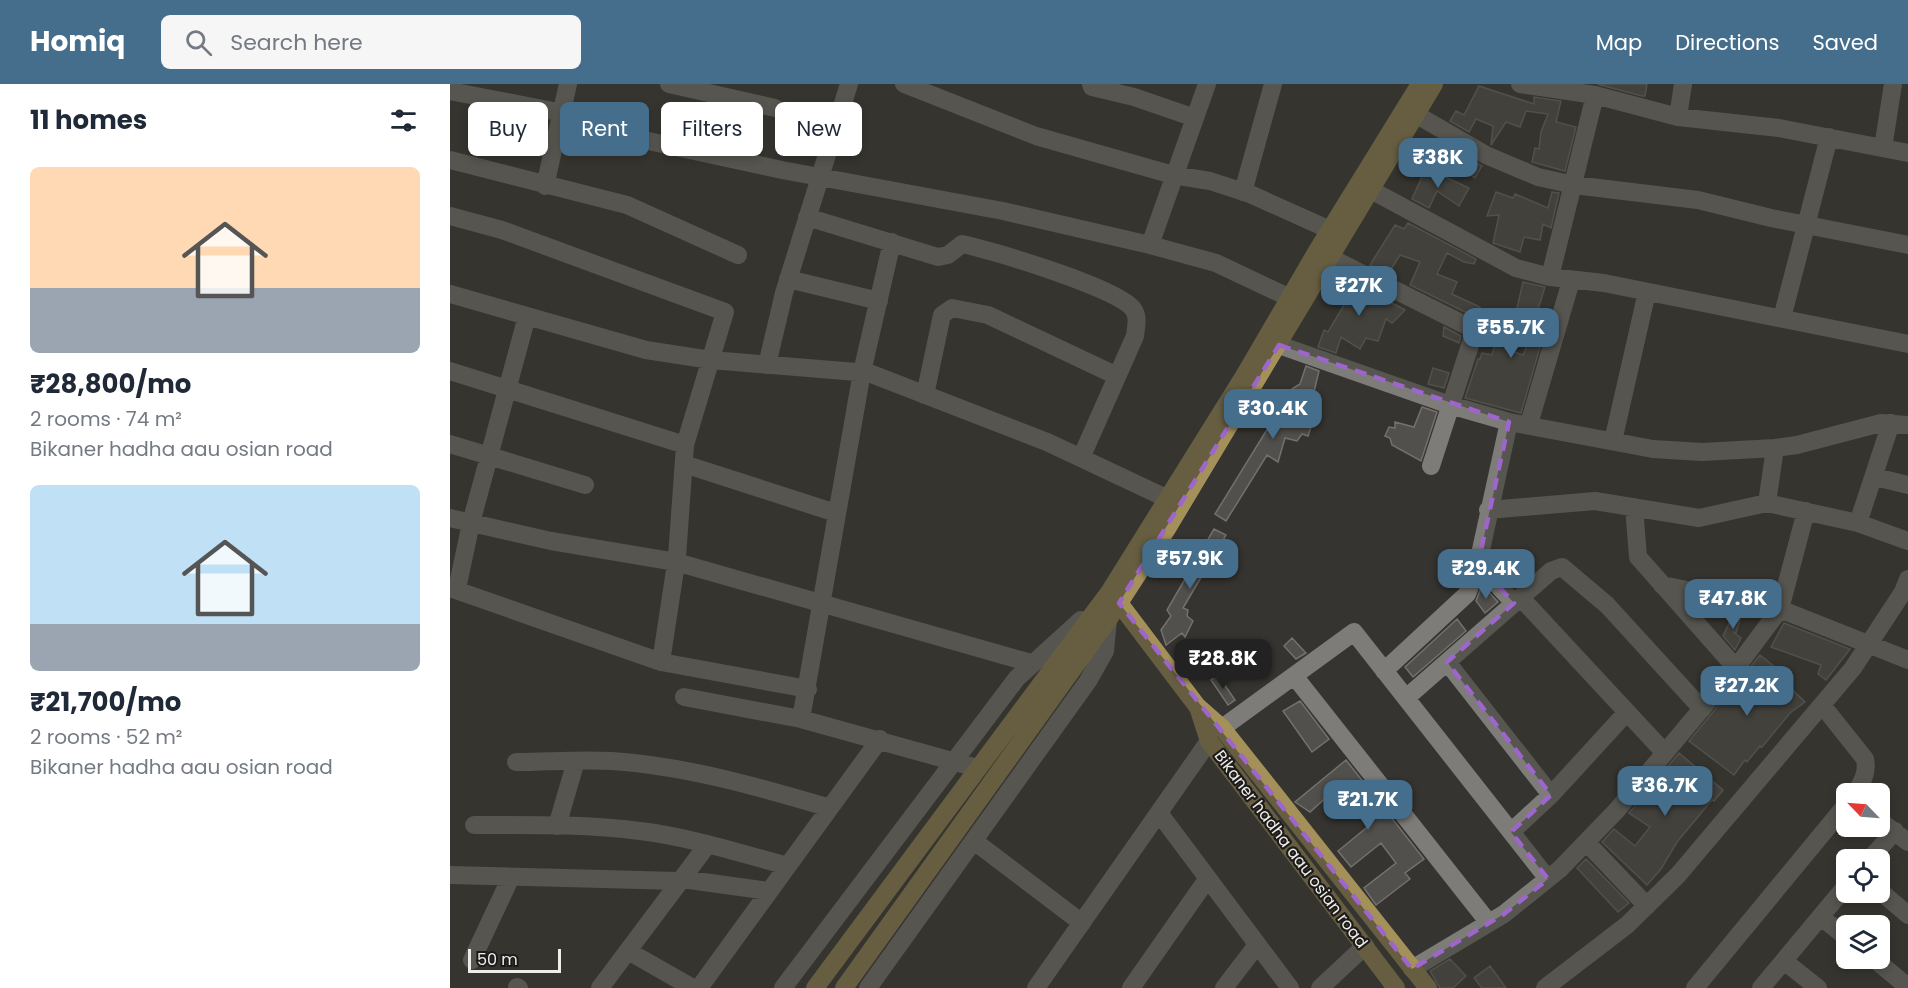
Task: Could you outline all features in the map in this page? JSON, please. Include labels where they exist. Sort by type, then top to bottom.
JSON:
[{"type":"main road","points":[[844,988],[1108,620],[1115,597],[1168,499],[1420,84]]},
{"type":"main road","points":[[815,988],[977,768],[1115,597],[1279,345],[1329,257],[1434,84]]},
{"type":"main road","name":"Bikaner hadha aau osian road","points":[[1115,597],[1197,706],[1222,728],[1428,988]]},
{"type":"main road","name":"Bikaner hadha aau osian road","points":[[1197,706],[1209,741],[1396,988]]},
{"type":"street","points":[[565,102],[568,84]]},
{"type":"street","points":[[669,84],[775,108]]},
{"type":"street","points":[[767,365],[788,279],[849,84]]},
{"type":"street","points":[[904,84],[1035,136],[1173,175],[1210,181],[1243,192],[1330,230]]},
{"type":"street","points":[[1091,84],[1092,87],[1136,91],[1195,118]]},
{"type":"street","points":[[1150,245],[1207,84]]},
{"type":"street","points":[[1243,192],[1273,84]]},
{"type":"street","points":[[1520,84],[1595,95],[1678,117],[1779,128],[1908,153]]},
{"type":"street","points":[[1678,117],[1683,84]]},
{"type":"street","points":[[1883,148],[1893,84]]},
{"type":"street","points":[[450,91],[560,117]]},
{"type":"street","points":[[1550,277],[1595,95]]},
{"type":"street","points":[[1417,115],[1486,155],[1538,177],[1574,185],[1698,200],[1805,225],[1908,245]]},
{"type":"street","points":[[545,186],[560,125]]},
{"type":"street","points":[[649,137],[819,176],[1003,211],[1150,245],[1216,263],[1290,298]]},
{"type":"street","points":[[1782,318],[1829,137]]},
{"type":"street","points":[[450,160],[627,205],[738,255]]},
{"type":"street","points":[[1371,190],[1516,268],[1550,277],[1604,283],[1908,344]]},
{"type":"street","points":[[450,216],[502,230],[725,312],[685,445],[676,562],[661,662]]},
{"type":"street","points":[[807,217],[938,257],[948,255],[962,244],[980,248],[1062,275],[1120,298],[1132,308],[1137,317],[1135,336],[1081,458]]},
{"type":"street","points":[[801,719],[862,372],[892,242]]},
{"type":"street","points":[[1329,257],[1475,330],[1431,466]]},
{"type":"street","points":[[788,279],[879,301]]},
{"type":"street","points":[[1529,424],[1571,281]]},
{"type":"street","points":[[1613,441],[1647,292]]},
{"type":"street","points":[[450,294],[646,350],[711,360],[862,372],[1047,442],[1168,499]]},
{"type":"street","points":[[925,395],[942,315],[952,308],[988,315],[1117,376]]},
{"type":"street","points":[[527,316],[454,588],[661,662],[808,689]]},
{"type":"street","points":[[1279,345],[1450,405],[1509,422],[1653,449],[1702,452],[1775,448],[1899,424]]},
{"type":"street","points":[[450,371],[685,445]]},
{"type":"street","points":[[1384,671],[1467,594],[1478,564],[1509,422]]},
{"type":"street","points":[[1858,523],[1875,477],[1899,424]]},
{"type":"street","points":[[450,444],[490,454],[585,485]]},
{"type":"street","points":[[1767,503],[1775,448]]},
{"type":"street","points":[[684,464],[836,513]]},
{"type":"street","points":[[1875,477],[1908,485]]},
{"type":"street","points":[[1488,510],[1595,501],[1699,518],[1767,503],[1858,523],[1908,541]]},
{"type":"street","points":[[1634,507],[1638,557],[1736,668]]},
{"type":"street","points":[[1412,969],[1489,923],[1548,879],[1617,810],[1736,668],[1780,609],[1806,511]]},
{"type":"street","points":[[450,518],[551,541],[676,562],[1031,663]]},
{"type":"street","points":[[1478,564],[1628,712],[1665,753]]},
{"type":"street","points":[[1406,698],[1551,571],[1562,567],[1607,605],[1702,709]]},
{"type":"street","points":[[1662,585],[1780,609],[1908,660]]},
{"type":"street","points":[[1545,988],[1627,926],[1678,875],[1822,705],[1870,644],[1906,589]]},
{"type":"street","points":[[783,988],[1017,678],[1031,663],[1115,597]]},
{"type":"street","points":[[868,988],[1088,681],[1105,651],[1108,620]]},
{"type":"street","points":[[1222,728],[1354,632],[1548,879]]},
{"type":"street","points":[[1447,662],[1551,795]]},
{"type":"street","points":[[1295,677],[1489,923]]},
{"type":"street","points":[[684,697],[801,719],[880,739],[977,768]]},
{"type":"street","points":[[1822,705],[1865,759],[1867,768],[1860,783]]},
{"type":"street","points":[[1511,832],[1551,795],[1628,712]]},
{"type":"street","points":[[699,988],[880,739]]},
{"type":"street","points":[[1036,988],[1209,741]]},
{"type":"street","points":[[557,826],[576,761]]},
{"type":"street","points":[[516,762],[612,761],[676,770],[749,784],[830,808]]},
{"type":"street","points":[[1159,813],[1290,988]]},
{"type":"street","points":[[1695,988],[1836,817]]},
{"type":"street","points":[[474,825],[557,826],[640,831],[708,844],[788,866]]},
{"type":"street","points":[[1884,849],[1901,837]]},
{"type":"street","points":[[974,841],[1082,923]]},
{"type":"street","points":[[1586,842],[1647,906]]},
{"type":"street","points":[[600,988],[708,844]]},
{"type":"street","points":[[450,875],[678,881],[682,879],[769,891]]},
{"type":"street","points":[[472,960],[511,877]]},
{"type":"street","points":[[1131,988],[1208,878]]},
{"type":"street","points":[[1761,988],[1836,898]]},
{"type":"street","points":[[1890,900],[1908,915]]},
{"type":"street","points":[[1821,917],[1836,929]]},
{"type":"street","points":[[1224,988],[1257,945]]},
{"type":"street","points":[[1320,988],[1365,946]]},
{"type":"street","points":[[628,951],[693,988]]},
{"type":"street","points":[[1784,961],[1818,988]]},
{"type":"street","points":[[1886,969],[1908,987]]},
{"type":"highlighted area","points":[[1279,345],[1509,422],[1478,564],[1514,603],[1447,662],[1551,795],[1511,832],[1548,879],[1504,914],[1412,969],[1119,603]]},
{"type":"building","points":[[1597,84],[1647,84],[1645,96],[1642,96]]},
{"type":"building","points":[[1479,86],[1534,104],[1534,97],[1561,101],[1556,122],[1576,127],[1565,171],[1532,162],[1535,148],[1539,149],[1541,132],[1548,114],[1526,111],[1520,127],[1506,122],[1491,145],[1493,126],[1476,119],[1469,132],[1450,121],[1456,111],[1464,115]]},
{"type":"building","points":[[1445,144],[1482,166],[1475,178],[1441,154]]},
{"type":"building","points":[[1426,168],[1469,188],[1459,206],[1437,191],[1429,208],[1412,199]]},
{"type":"building","points":[[1496,192],[1513,198],[1515,194],[1548,208],[1552,192],[1559,193],[1551,228],[1543,224],[1540,240],[1524,237],[1520,252],[1493,243],[1499,215],[1487,216]]},
{"type":"building","points":[[1408,223],[1476,259],[1474,264],[1464,262],[1447,253],[1437,274],[1457,282],[1452,294],[1480,307],[1475,317],[1410,285],[1420,262],[1400,255],[1388,274],[1370,265],[1395,225],[1404,229]]},
{"type":"building","points":[[1345,278],[1405,310],[1392,323],[1386,319],[1378,341],[1366,338],[1360,349],[1341,337],[1336,353],[1318,347],[1324,330],[1328,332],[1347,300],[1336,295]]},
{"type":"building","points":[[1523,282],[1545,287],[1537,312],[1549,316],[1521,413],[1465,398],[1478,359],[1482,353],[1492,355],[1500,325],[1510,327],[1505,349],[1523,355],[1535,328],[1514,321]]},
{"type":"building","points":[[1444,327],[1461,336],[1459,343],[1443,336]]},
{"type":"building","points":[[1306,366],[1319,371],[1312,400],[1304,397],[1296,422],[1311,427],[1308,436],[1302,434],[1297,441],[1285,438],[1278,462],[1267,455],[1226,521],[1215,514],[1268,428],[1273,415],[1283,418],[1292,389],[1300,384]]},
{"type":"building","points":[[1433,368],[1449,373],[1444,388],[1428,384]]},
{"type":"building","points":[[1422,407],[1437,412],[1421,461],[1392,445],[1390,438],[1385,436],[1389,427],[1395,428],[1395,422],[1414,427]]},
{"type":"building","points":[[1214,529],[1226,535],[1183,608],[1188,610],[1187,616],[1193,621],[1185,637],[1182,633],[1166,645],[1161,630],[1171,616],[1167,610]]},
{"type":"building","points":[[1482,585],[1498,602],[1485,613],[1476,601]]},
{"type":"building","points":[[1735,611],[1742,613],[1736,633],[1733,632],[1741,638],[1735,650],[1723,636]]},
{"type":"building","points":[[1457,619],[1466,631],[1413,677],[1405,667]]},
{"type":"building","points":[[1784,623],[1850,649],[1826,680],[1818,674],[1821,665],[1771,647]]},
{"type":"building","points":[[1292,638],[1306,653],[1296,659],[1284,646]]},
{"type":"building","points":[[1760,655],[1776,668],[1775,673],[1805,702],[1790,713],[1762,747],[1760,746],[1747,762],[1745,760],[1734,775],[1689,741]]},
{"type":"building","points":[[1218,675],[1235,700],[1228,705],[1211,680]]},
{"type":"building","points":[[1300,701],[1329,739],[1312,752],[1283,711]]},
{"type":"building","points":[[1679,753],[1723,790],[1677,842],[1661,869],[1647,885],[1602,842],[1614,829],[1635,846],[1650,827],[1629,813]]},
{"type":"building","points":[[1346,760],[1424,859],[1405,873],[1410,879],[1376,905],[1364,888],[1396,863],[1381,843],[1351,867],[1338,851],[1371,824],[1367,820],[1372,816],[1353,803],[1341,784],[1310,812],[1295,802]]},
{"type":"building","points":[[1586,859],[1629,903],[1618,912],[1577,868]]},
{"type":"building","points":[[1450,959],[1466,976],[1453,988],[1440,988],[1430,971]]},
{"type":"building","points":[[1490,966],[1506,988],[1482,988],[1474,978]]}]
